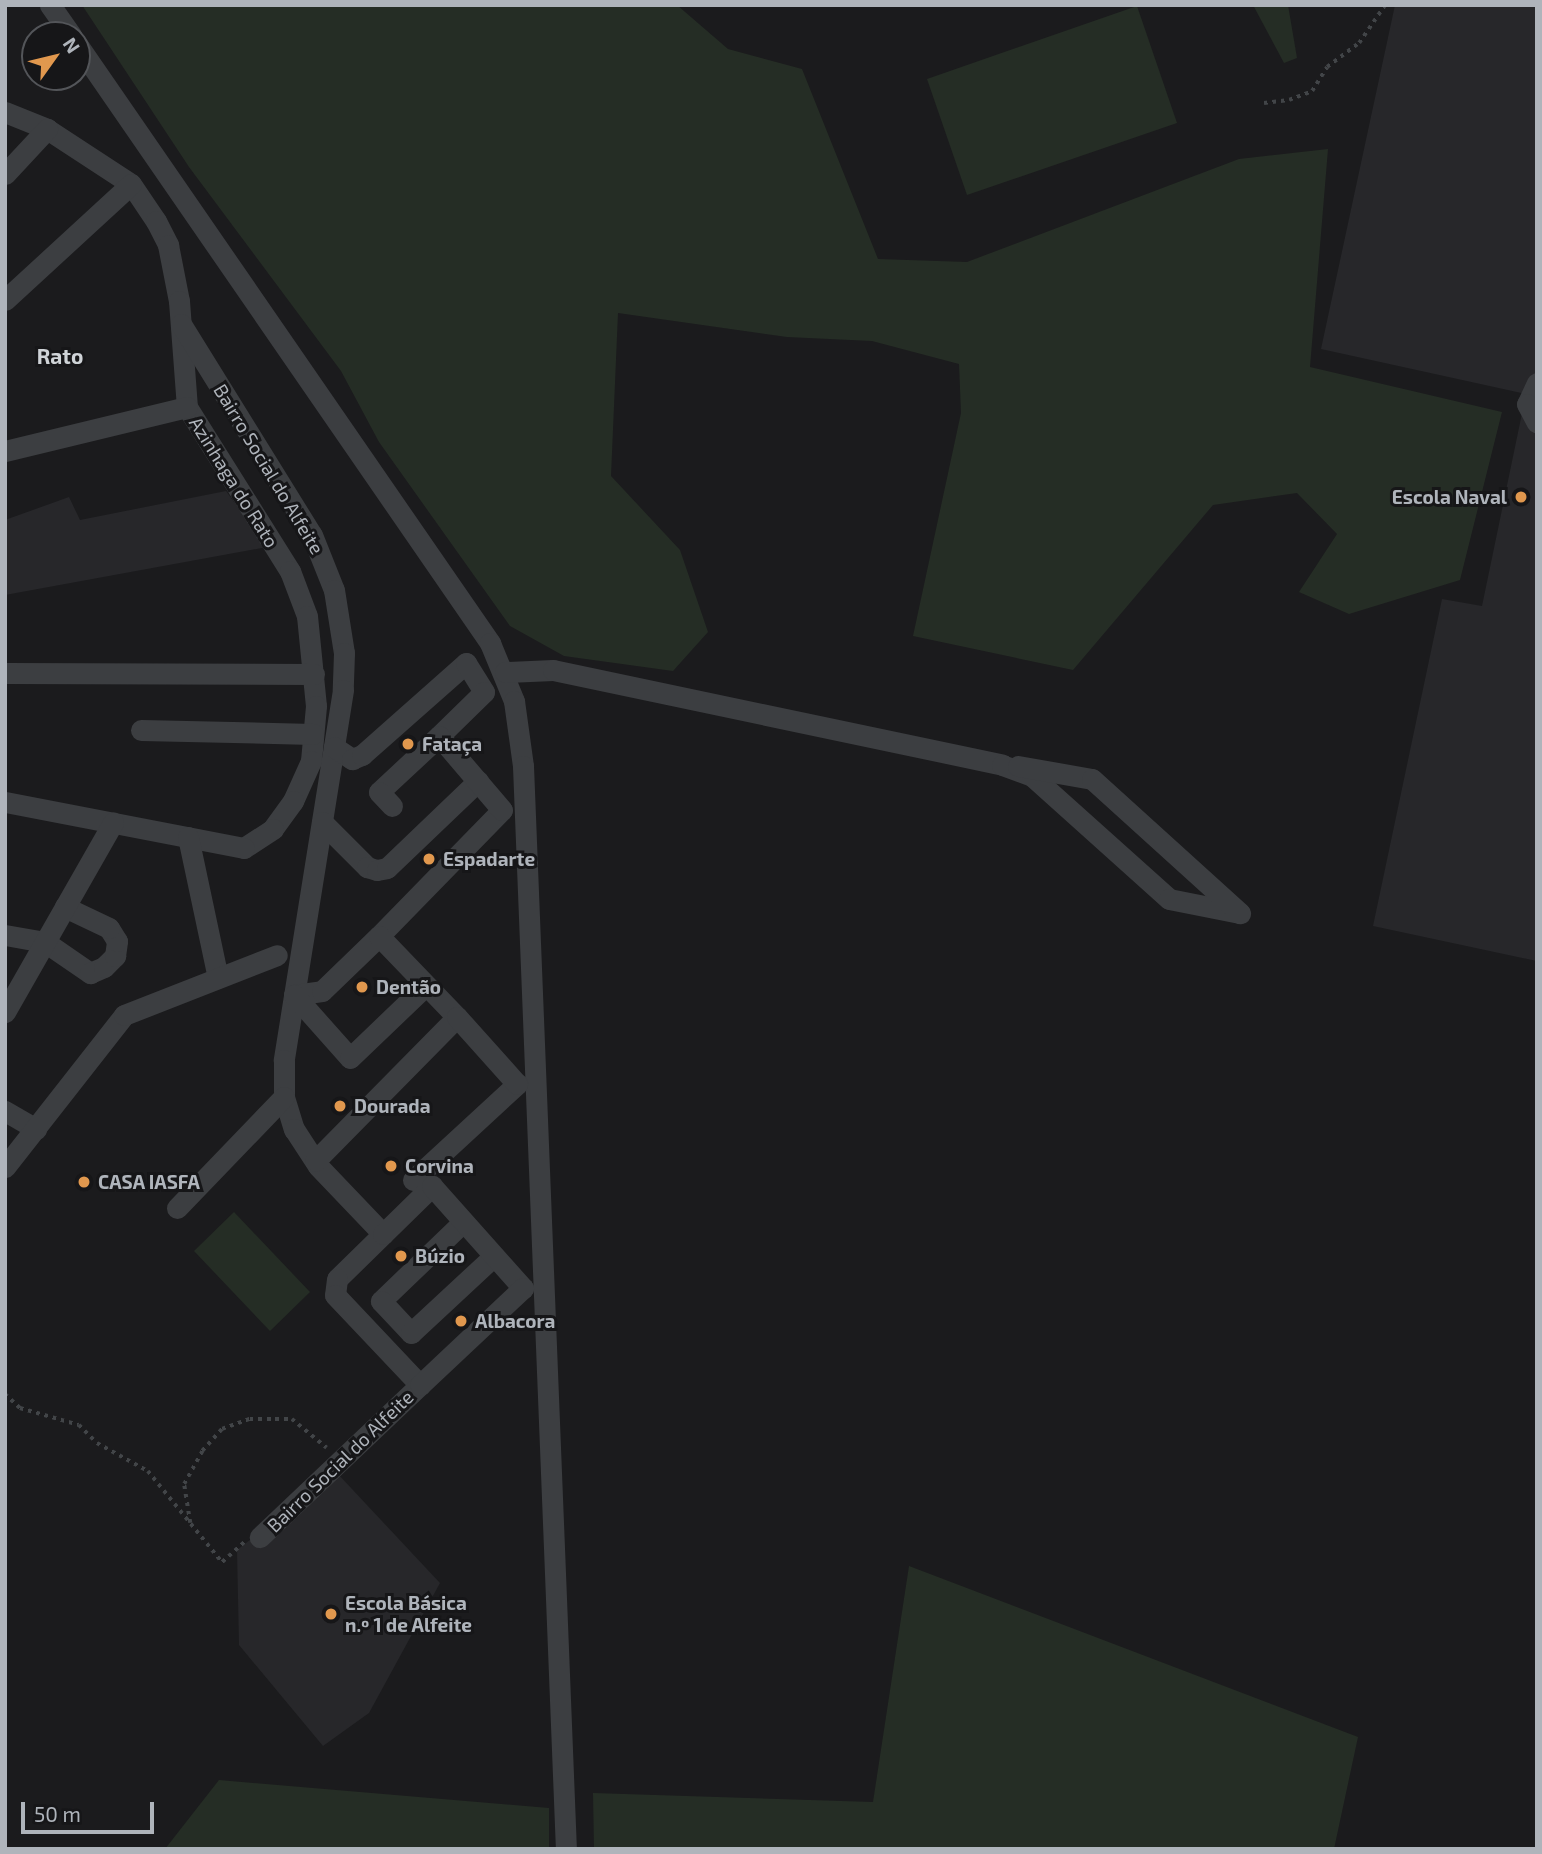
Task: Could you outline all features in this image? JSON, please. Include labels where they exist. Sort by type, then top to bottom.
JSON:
[{"type":"street","points":[[50,5],[61,21]]},
{"type":"street","points":[[91,64],[491,643],[505,672],[520,729],[523,766],[566,1849]]},
{"type":"street","name":"Azinhaga do Rato","points":[[5,112],[47,130],[131,184],[167,245],[181,324],[187,407],[290,571],[307,616],[314,674],[311,761],[293,801],[273,829],[244,848],[5,802]]},
{"type":"street","points":[[5,174],[47,130]]},
{"type":"street","points":[[5,300],[131,184]]},
{"type":"street","name":"Bairro Social do Alfeite","points":[[181,324],[293,500],[326,564],[344,653],[334,747],[295,995],[284,1097],[294,1129],[315,1161],[383,1234]]},
{"type":"street","points":[[1537,383],[1527,404],[1537,423]]},
{"type":"street","points":[[5,452],[187,407]]},
{"type":"street","points":[[334,747],[352,759],[362,755],[466,663],[484,692],[379,792],[392,806]]},
{"type":"street","points":[[505,672],[554,670],[1002,765],[1032,776],[1169,898],[1240,913],[1092,779],[1034,766],[1002,765]]},
{"type":"street","points":[[5,673],[314,674]]},
{"type":"street","points":[[141,730],[313,734]]},
{"type":"street","points":[[295,995],[322,991],[502,810],[439,736]]},
{"type":"street","points":[[322,822],[367,867],[377,870],[387,868],[478,781]]},
{"type":"street","points":[[5,1012],[113,823]]},
{"type":"street","points":[[188,837],[218,978]]},
{"type":"street","points":[[5,935],[45,942],[90,973],[115,956],[117,941],[109,928],[65,907]]},
{"type":"street","points":[[379,936],[517,1084],[413,1180]]},
{"type":"street","points":[[5,1167],[124,1015],[277,955]]},
{"type":"street","points":[[295,995],[350,1058],[426,985]]},
{"type":"street","points":[[315,1161],[457,1017]]},
{"type":"street","points":[[177,1208],[284,1097]]},
{"type":"street","points":[[5,1111],[36,1129]]},
{"type":"street","name":"Bairro Social do Alfeite","points":[[260,1537],[523,1288],[432,1186],[337,1279],[335,1295],[420,1385]]},
{"type":"street","points":[[463,1222],[381,1301],[411,1333],[494,1256]]},
{"type":"path","points":[[1264,103],[1289,100],[1312,91],[1327,67],[1359,43],[1385,5]]},
{"type":"path","points":[[5,1394],[20,1408],[79,1425],[97,1443],[148,1471],[222,1562]]},
{"type":"path","points":[[191,1525],[184,1485],[202,1451],[222,1429],[250,1419],[292,1419],[342,1460]]},
{"type":"shaded area","points":[[82,5],[677,5],[728,49],[802,69],[878,259],[967,262],[1239,159],[1328,149],[1310,367],[1502,412],[1460,580],[1349,614],[1299,592],[1337,534],[1297,493],[1213,505],[1073,670],[913,636],[961,413],[959,364],[872,341],[787,337],[618,313],[611,476],[680,550],[708,632],[673,671],[564,656],[510,626],[379,442],[341,371],[189,167]]},
{"type":"shaded area","points":[[1253,5],[1288,5],[1297,58],[1284,63]]},
{"type":"shaded area","name":"Escola Naval","points":[[1395,5],[1537,5],[1537,961],[1373,926],[1442,599],[1482,606],[1526,394],[1321,349]]},
{"type":"shaded area","points":[[1137,6],[1177,123],[967,195],[927,79]]},
{"type":"shaded area","points":[[226,491],[267,547],[5,595],[5,520],[69,497],[80,520]]},
{"type":"shaded area","points":[[234,1212],[310,1292],[270,1331],[194,1251]]},
{"type":"shaded area","name":"Escola Básica n.º 1 de Alfeite","points":[[337,1473],[440,1583],[369,1713],[323,1746],[239,1645],[237,1550]]},
{"type":"shaded area","points":[[909,1566],[1358,1737],[1334,1849],[594,1849],[593,1793],[873,1802]]},
{"type":"shaded area","points":[[219,1780],[549,1808],[549,1849],[165,1849]]},
{"type":"place","name":"Escola Naval","points":[[1521,497]]},
{"type":"place","name":"Fataça","points":[[408,744]]},
{"type":"place","name":"Espadarte","points":[[429,859]]},
{"type":"place","name":"Dentão","points":[[362,987]]},
{"type":"place","name":"Dourada","points":[[340,1106]]},
{"type":"place","name":"Corvina","points":[[391,1166]]},
{"type":"place","name":"CASA IASFA","points":[[84,1182]]},
{"type":"place","name":"Búzio","points":[[401,1256]]},
{"type":"place","name":"Albacora","points":[[461,1321]]},
{"type":"place","name":"Escola Básica n.º 1 de Alfeite","points":[[331,1614]]},
{"type":"district","name":"Rato","points":[[60,356]]}]
